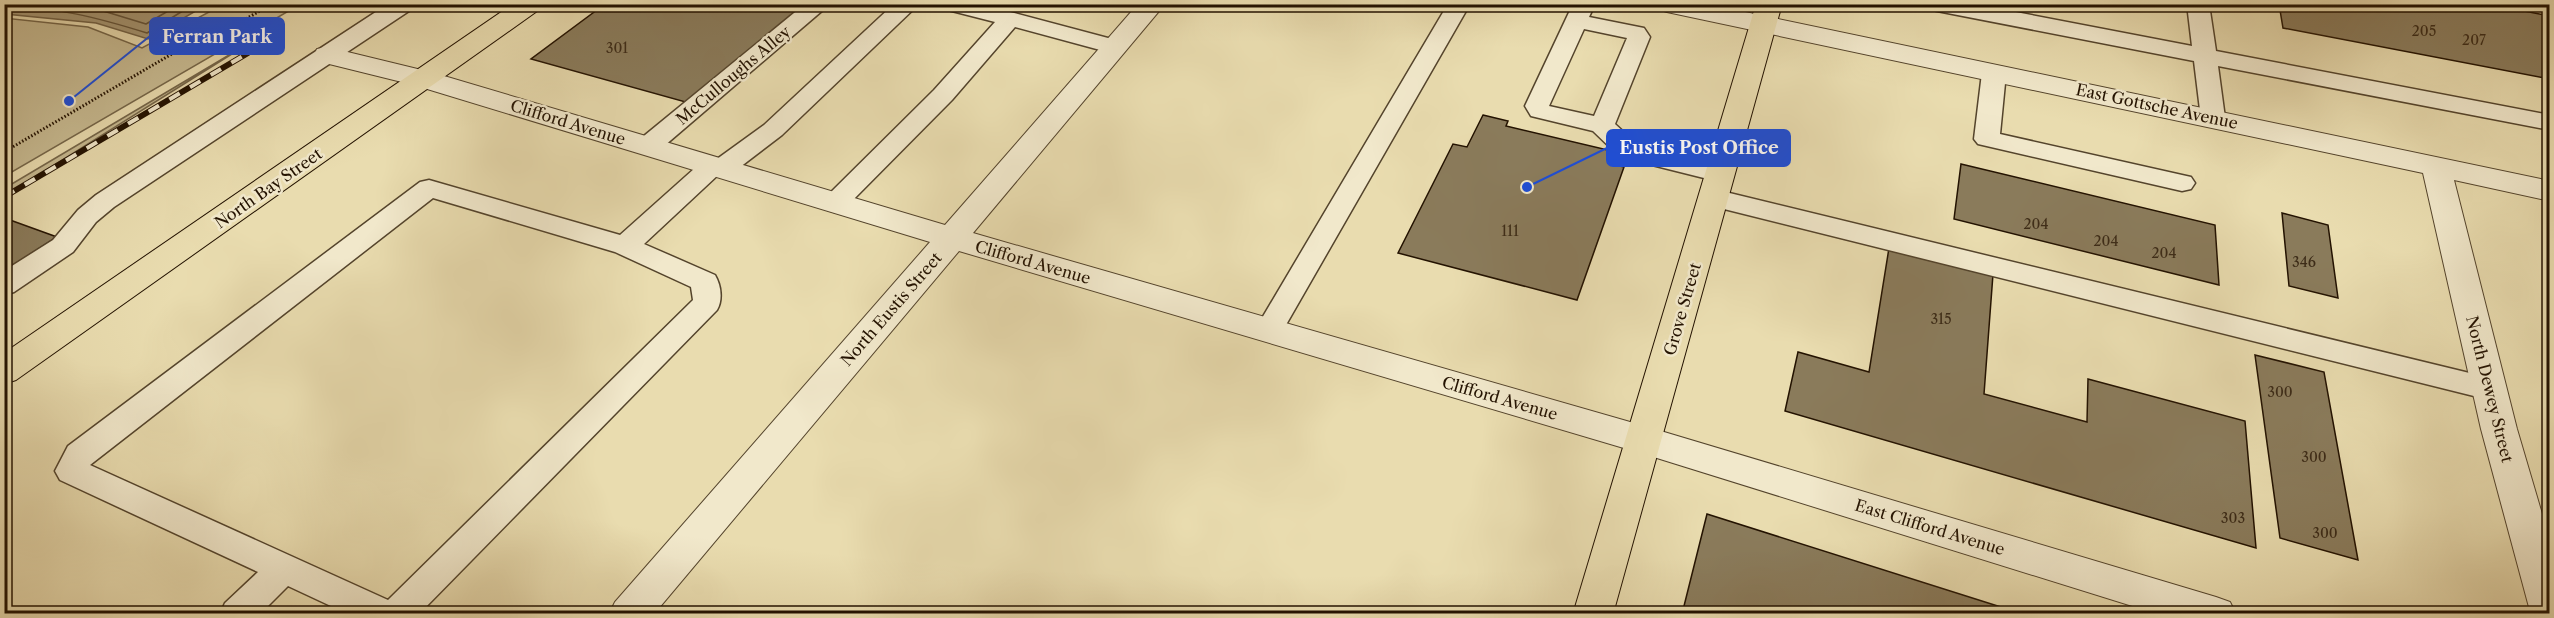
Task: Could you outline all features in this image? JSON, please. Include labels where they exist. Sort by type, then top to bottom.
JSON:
[{"type":"main road","name":"North Bay Street","points":[[4,372],[527,5]]},
{"type":"main road","name":"Grove Street","points":[[1593,614],[1766,15]]},
{"type":"street","name":"North Eustis Street","points":[[629,614],[1152,4]]},
{"type":"street","name":"East Gottsche Avenue","points":[[1667,4],[1766,15],[1994,72],[2550,191]]},
{"type":"street","name":"Clifford Avenue","points":[[327,55],[424,79],[952,238],[1644,440]]},
{"type":"street","name":"North Dewey Street","points":[[2436,166],[2490,389],[2550,611]]},
{"type":"street","name":"East Clifford Avenue","points":[[1644,440],[2216,614]]},
{"type":"lane","points":[[4,285],[63,246],[87,216],[105,201],[405,4]]},
{"type":"lane","name":"McCulloughs Alley","points":[[648,146],[819,4]]},
{"type":"lane","points":[[625,246],[717,167],[772,130],[908,4]]},
{"type":"lane","points":[[952,4],[1115,47]]},
{"type":"lane","points":[[1269,330],[1459,4]]},
{"type":"lane","points":[[1937,4],[2550,123]]},
{"type":"lane","points":[[2198,4],[2213,118]]},
{"type":"lane","points":[[1602,126],[1639,37],[1636,33],[1580,13],[1537,106],[1540,111],[1602,126],[1629,151],[1717,186],[2490,389]]},
{"type":"lane","points":[[835,203],[943,95],[1009,20]]},
{"type":"lane","points":[[1994,72],[1987,139],[2182,183]]},
{"type":"lane","points":[[384,614],[71,471],[79,455],[429,188],[625,246],[705,282],[707,303],[396,614]]},
{"type":"lane","points":[[237,614],[284,568]]},
{"type":"path","points":[[4,152],[177,51],[228,29],[272,4]]},
{"type":"path","points":[[228,29],[327,55]]},
{"type":"shaded area","points":[[222,5],[299,5],[5,176],[4,18],[88,27],[142,48]]},
{"type":"shaded area","points":[[251,42],[5,196],[5,188]]},
{"type":"water","points":[[4,5],[206,5],[148,39],[96,23],[5,14]]},
{"type":"building","points":[[605,4],[806,4],[689,103],[531,59]]},
{"type":"building","points":[[2279,4],[2488,4],[2550,16],[2550,79],[2283,28]]},
{"type":"building","points":[[1483,115],[1508,121],[1506,126],[1612,151],[1608,163],[1624,167],[1577,300],[1398,253],[1453,144],[1467,147]]},
{"type":"building","points":[[1961,164],[2215,225],[2219,285],[1954,219]]},
{"type":"building","points":[[2282,213],[2328,225],[2338,298],[2289,286]]},
{"type":"building","points":[[10,220],[57,237],[4,271],[4,223]]},
{"type":"building","points":[[1889,248],[1993,274],[1984,394],[2087,422],[2088,379],[2245,421],[2256,548],[1785,411],[1798,352],[1869,372]]},
{"type":"building","points":[[2255,355],[2324,372],[2358,560],[2280,538]]},
{"type":"building","points":[[1707,514],[2023,614],[1682,614]]},
{"type":"railway","points":[[4,197],[248,53]]},
{"type":"place","name":"Ferran Park","points":[[69,101]]},
{"type":"place","name":"Eustis Post Office","points":[[1527,187]]}]
